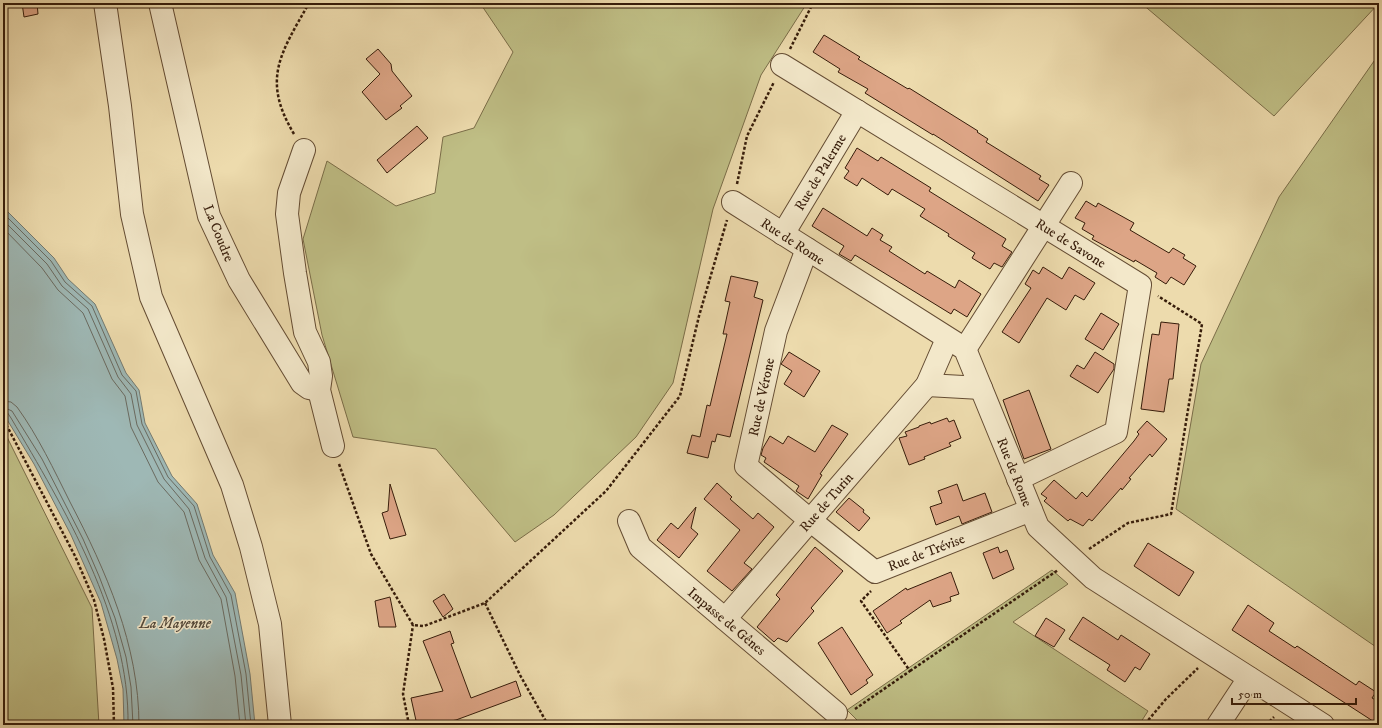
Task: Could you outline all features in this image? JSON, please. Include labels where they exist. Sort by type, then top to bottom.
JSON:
[{"type":"street","points":[[105,3],[120,106],[132,214],[151,297],[232,485],[251,547],[270,624],[280,725]]},
{"type":"street","name":"La Coudre","points":[[160,3],[209,216],[239,280],[302,383],[309,388],[319,390]]},
{"type":"street","name":"Rue de Savone","points":[[782,65],[1140,285]]},
{"type":"street","name":"Rue de Palerme","points":[[783,234],[857,111]]},
{"type":"street","points":[[304,150],[289,193],[287,214],[305,332],[320,369],[321,376],[319,390],[332,446]]},
{"type":"street","name":"Rue de Turin","points":[[725,619],[926,384],[1043,225],[1071,183]]},
{"type":"street","name":"Rue de Rome","points":[[733,202],[956,344],[981,388],[1038,527],[1093,578],[1323,725]]},
{"type":"street","name":"Rue de Vérone","points":[[807,249],[776,331],[746,466],[810,521]]},
{"type":"street","points":[[1018,478],[1116,432],[1140,285]]},
{"type":"street","points":[[926,384],[981,388]]},
{"type":"street","name":"Rue de Trévise","points":[[810,521],[875,572],[1031,510]]},
{"type":"street","name":"Impasse de Gênes","points":[[629,521],[640,547],[836,713]]},
{"type":"street","points":[[1218,725],[1249,678]]},
{"type":"path","points":[[304,150],[283,116],[276,91],[278,68],[284,48],[309,3]]},
{"type":"path","points":[[413,625],[424,626],[485,603],[606,492],[680,396],[699,316],[733,202],[747,136],[813,3]]},
{"type":"path","points":[[836,713],[844,717],[1128,523],[1171,514],[1202,324],[1140,285]]},
{"type":"path","points":[[3,421],[75,556],[94,600],[104,640],[113,688],[114,725]]},
{"type":"path","points":[[332,446],[371,554],[413,625],[403,694],[408,725]]},
{"type":"path","points":[[875,572],[878,582],[861,601],[910,671]]},
{"type":"path","points":[[485,603],[520,675],[548,725]]},
{"type":"path","points":[[1146,725],[1166,699],[1199,667]]},
{"type":"shaded area","points":[[480,3],[807,3],[761,75],[713,209],[673,383],[636,437],[554,515],[515,542],[436,449],[353,437],[322,335],[303,239],[327,161],[396,206],[435,193],[443,137],[474,128],[513,52]]},
{"type":"shaded area","points":[[1141,3],[1379,3],[1274,116]]},
{"type":"shaded area","points":[[1379,54],[1379,649],[1176,509],[1201,364],[1279,197]]},
{"type":"shaded area","points":[[3,429],[92,608],[99,725],[3,725]]},
{"type":"shaded area","points":[[1052,570],[1068,584],[1013,622],[1148,711],[1139,725],[862,725],[847,710]]},
{"type":"water","name":"La Mayenne","points":[[3,207],[54,258],[68,279],[95,304],[126,373],[139,390],[145,423],[172,476],[197,504],[213,555],[235,593],[250,674],[255,725],[124,725],[123,689],[117,659],[101,603],[71,535],[34,464],[3,413]]},
{"type":"building","points":[[22,3],[37,3],[38,14],[24,17]]},
{"type":"building","points":[[824,35],[860,57],[858,59],[908,89],[909,88],[978,131],[977,132],[988,139],[986,142],[1041,176],[1039,179],[1049,185],[1038,201],[933,134],[865,93],[868,89],[838,72],[840,69],[813,52]]},
{"type":"building","points":[[378,49],[391,64],[392,71],[412,96],[400,106],[402,108],[386,120],[362,92],[380,74],[366,59]]},
{"type":"building","points":[[417,126],[428,138],[387,173],[377,160]]},
{"type":"building","points":[[857,148],[878,161],[881,157],[931,188],[929,191],[1006,239],[1002,246],[1012,252],[1002,267],[994,263],[990,269],[972,258],[975,253],[948,236],[949,234],[920,216],[925,209],[892,189],[888,195],[862,178],[857,186],[844,178],[849,171],[845,168]]},
{"type":"building","points":[[1086,201],[1096,207],[1098,203],[1134,223],[1130,230],[1169,253],[1173,248],[1185,255],[1183,258],[1196,266],[1184,285],[1171,277],[1166,284],[1155,277],[1157,273],[1135,260],[1134,262],[1092,239],[1094,236],[1082,229],[1085,223],[1075,218]]},
{"type":"building","points":[[823,208],[867,236],[872,228],[883,235],[880,240],[892,247],[889,251],[925,274],[927,271],[955,288],[959,280],[981,294],[967,317],[954,309],[951,314],[855,255],[851,261],[839,254],[844,246],[812,226]]},
{"type":"building","points":[[1043,267],[1062,279],[1069,267],[1095,283],[1084,300],[1075,295],[1066,310],[1047,298],[1019,343],[1002,332],[1031,288],[1025,284],[1033,270],[1039,274]]},
{"type":"building","points":[[731,276],[758,282],[754,297],[763,300],[730,437],[717,434],[715,442],[712,441],[708,458],[687,453],[692,435],[700,437],[707,405],[710,406],[727,334],[723,334],[730,302],[725,301]]},
{"type":"building","points":[[1101,313],[1119,324],[1103,350],[1085,339]]},
{"type":"building","points":[[1161,322],[1179,324],[1173,379],[1169,379],[1164,412],[1141,409],[1152,334],[1159,335]]},
{"type":"building","points":[[789,352],[820,371],[804,397],[784,384],[792,371],[781,364]]},
{"type":"building","points":[[1095,352],[1114,364],[1114,369],[1098,393],[1070,376],[1077,365],[1084,369]]},
{"type":"building","points":[[1029,390],[1051,449],[1024,459],[1003,400]]},
{"type":"building","points":[[947,418],[949,422],[954,420],[961,438],[949,443],[951,446],[909,465],[899,438],[907,436],[905,432],[919,426],[930,422],[931,424]]},
{"type":"building","points":[[1147,421],[1167,439],[1152,457],[1150,454],[1129,478],[1131,479],[1122,490],[1121,488],[1092,521],[1089,519],[1083,526],[1070,519],[1068,521],[1044,501],[1047,498],[1041,494],[1054,480],[1076,499],[1082,492],[1087,497],[1134,441],[1139,434],[1137,432]]},
{"type":"building","points":[[832,425],[848,434],[820,474],[822,475],[808,499],[796,491],[799,486],[764,462],[766,458],[761,455],[763,448],[770,436],[783,444],[788,436],[815,452]]},
{"type":"building","points":[[717,483],[732,497],[730,499],[753,519],[758,513],[774,527],[744,563],[752,569],[732,591],[707,571],[740,530],[704,499]]},
{"type":"building","points":[[390,484],[406,535],[390,539],[382,513],[388,511]]},
{"type":"building","points":[[957,484],[963,501],[985,493],[992,512],[962,524],[959,516],[936,525],[930,507],[942,503],[938,491]]},
{"type":"building","points":[[849,498],[864,510],[863,512],[870,518],[859,531],[836,512]]},
{"type":"building","points":[[696,507],[691,528],[698,534],[679,558],[657,540],[671,523],[678,529]]},
{"type":"building","points":[[1148,543],[1194,572],[1179,596],[1134,566]]},
{"type":"building","points":[[815,547],[843,571],[811,608],[814,611],[787,642],[778,638],[774,642],[757,627],[780,599],[776,595]]},
{"type":"building","points":[[998,547],[1000,553],[1007,550],[1014,569],[993,579],[983,553]]},
{"type":"building","points":[[951,572],[959,594],[950,597],[951,601],[933,607],[930,600],[900,621],[902,623],[887,633],[873,611],[906,588],[907,590]]},
{"type":"building","points":[[444,594],[453,609],[443,617],[433,601]]},
{"type":"building","points":[[390,597],[396,627],[379,627],[375,601]]},
{"type":"building","points":[[1248,605],[1274,623],[1269,631],[1295,648],[1297,646],[1356,685],[1359,681],[1376,692],[1372,698],[1379,702],[1379,725],[1232,630]]},
{"type":"building","points":[[1083,617],[1118,640],[1121,635],[1150,654],[1140,670],[1135,667],[1125,682],[1107,670],[1110,665],[1069,639]]},
{"type":"building","points":[[1046,618],[1065,630],[1054,647],[1035,636]]},
{"type":"building","points":[[842,627],[873,675],[866,680],[868,683],[851,695],[818,643]]},
{"type":"building","points":[[450,631],[454,643],[451,644],[471,698],[516,681],[521,696],[456,720],[429,725],[417,725],[411,698],[443,691],[423,641]]}]
